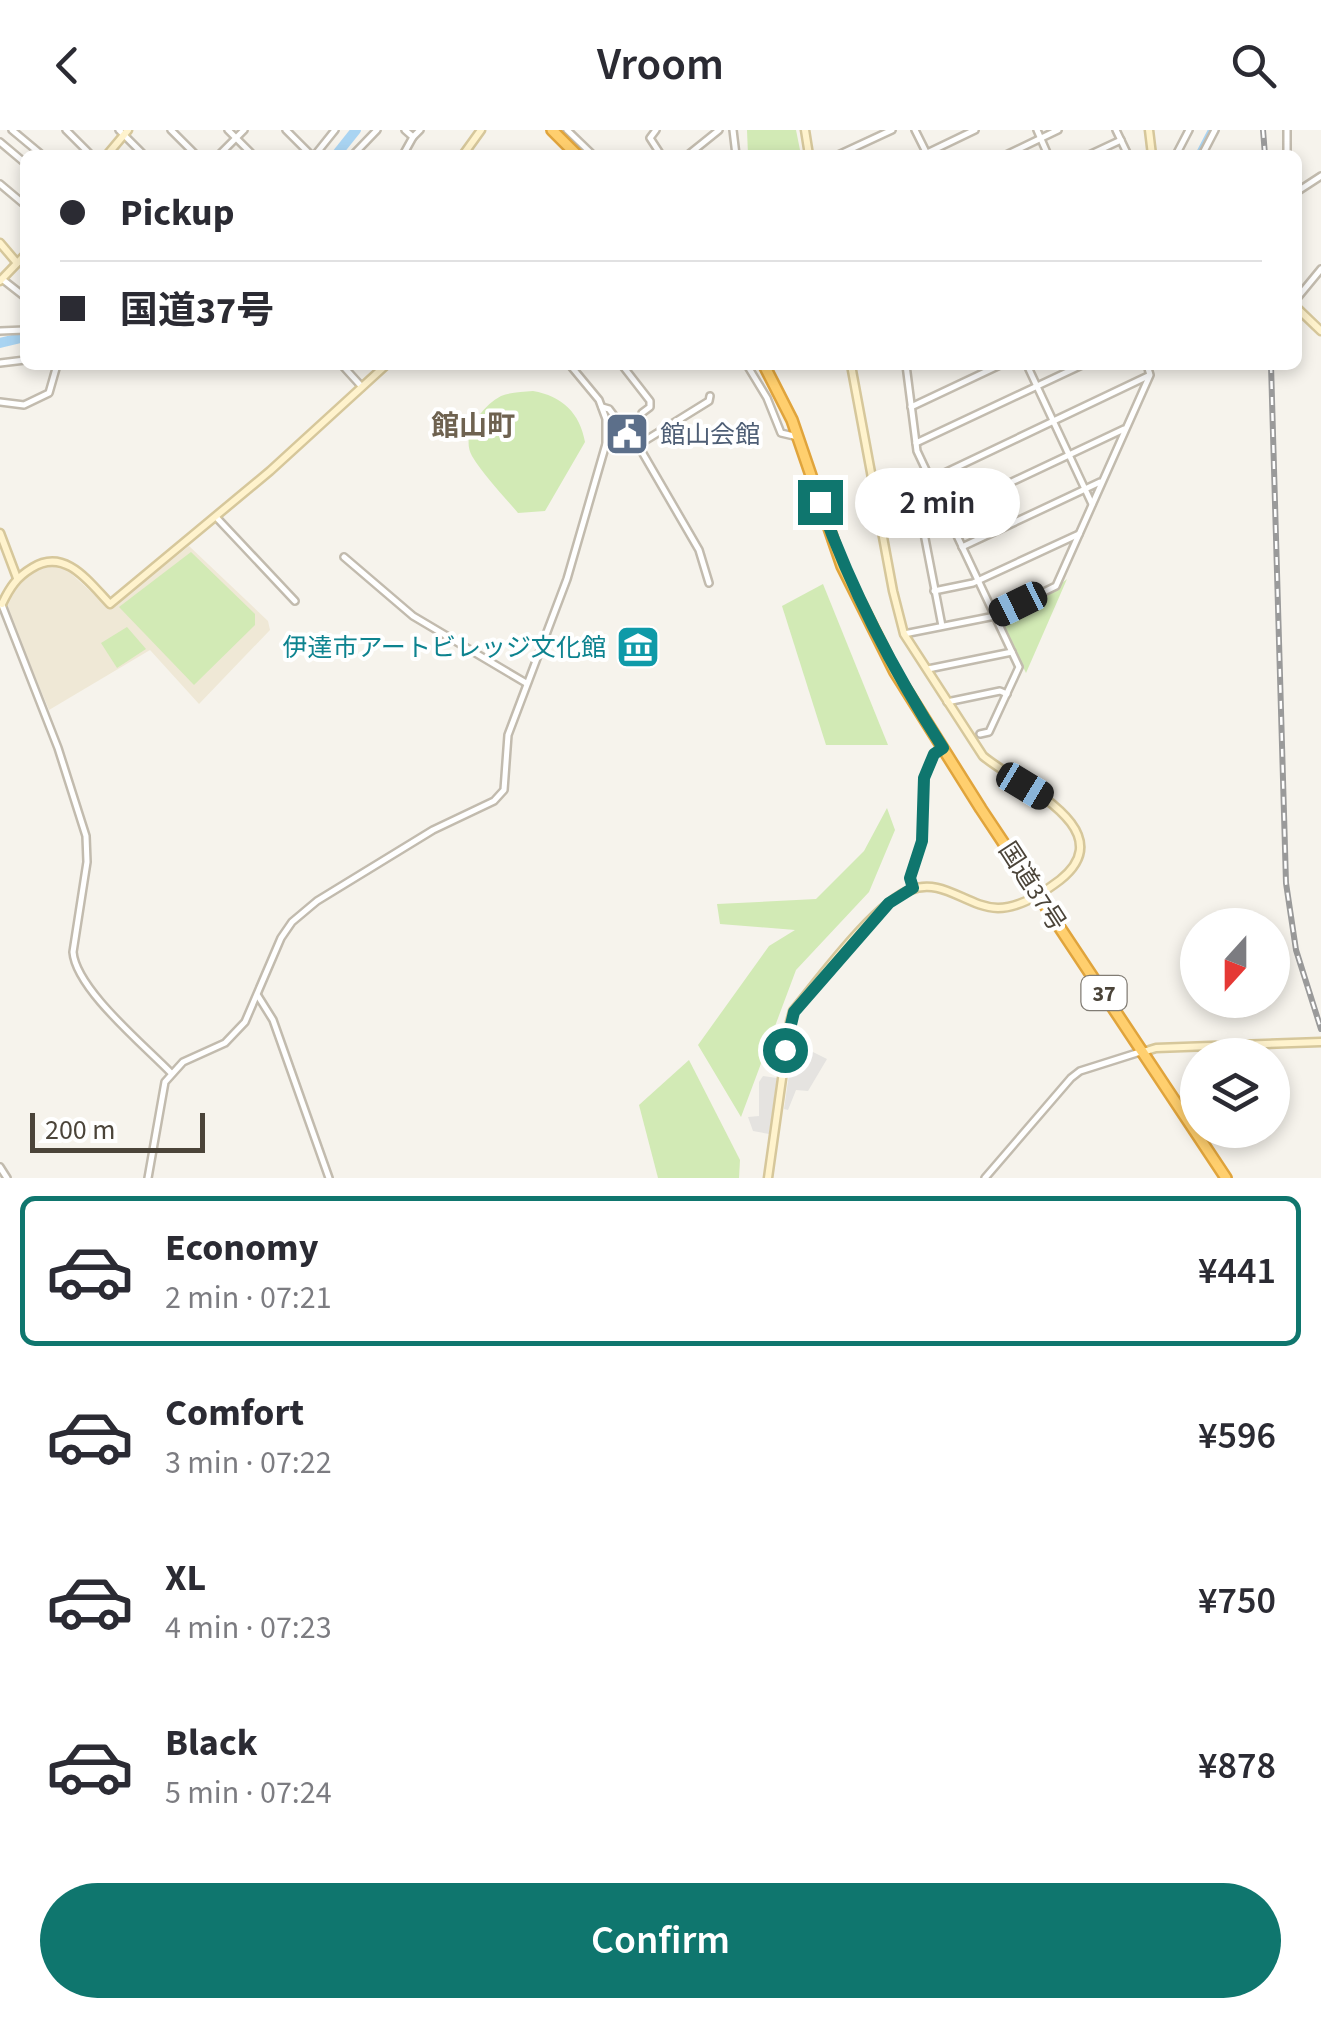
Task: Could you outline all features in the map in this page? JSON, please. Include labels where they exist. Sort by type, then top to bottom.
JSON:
[{"type":"highway","points":[[552,130],[571,150]]},
{"type":"highway","name":"国道37号","points":[[766,370],[798,438],[842,566],[895,672],[981,809],[1226,1178]]},
{"type":"street","points":[[12,130],[36,150]]},
{"type":"street","points":[[66,130],[87,150]]},
{"type":"street","points":[[171,130],[191,150]]},
{"type":"street","points":[[228,130],[248,150]]},
{"type":"street","points":[[225,150],[244,130]]},
{"type":"street","points":[[286,130],[308,150]]},
{"type":"street","points":[[318,150],[336,130]]},
{"type":"street","points":[[358,150],[377,130]]},
{"type":"street","points":[[404,130],[413,137]]},
{"type":"street","points":[[406,150],[420,130]]},
{"type":"street","points":[[566,130],[587,150]]},
{"type":"street","points":[[694,150],[719,130]]},
{"type":"street","points":[[849,150],[892,130]]},
{"type":"street","points":[[934,150],[976,130]]},
{"type":"street","points":[[1036,130],[1046,150]]},
{"type":"street","points":[[1016,150],[1058,130]]},
{"type":"street","points":[[1116,130],[1126,150]]},
{"type":"street","points":[[1100,150],[1121,140]]},
{"type":"street","points":[[0,142],[20,159]]},
{"type":"street","points":[[0,185],[20,201]]},
{"type":"street","points":[[0,242],[17,263]]},
{"type":"street","points":[[1,280],[20,260]]},
{"type":"street","points":[[1302,292],[1321,269]]},
{"type":"street","points":[[1302,313],[1321,332]]},
{"type":"street","points":[[0,402],[24,405],[49,393],[56,370]]},
{"type":"street","points":[[347,370],[362,387]]},
{"type":"street","points":[[171,1073],[105,1004],[74,964],[88,862],[86,836],[58,748],[1,604],[17,578],[42,562],[57,560],[71,566],[110,604],[216,518],[381,370]]},
{"type":"street","points":[[148,1178],[162,1093],[171,1073],[183,1062],[235,1034],[258,996],[281,938],[301,913],[433,830],[499,796],[507,782],[508,734],[567,578],[606,444],[602,407],[576,370]]},
{"type":"street","points":[[626,370],[650,401],[650,407],[642,413]]},
{"type":"street","points":[[750,370],[781,432],[798,438]]},
{"type":"street","points":[[768,1178],[780,1077],[794,1012],[889,903],[913,888],[944,888],[999,908],[1020,903],[1070,872],[1078,850],[1076,829],[1062,809],[983,756],[904,634],[852,370]]},
{"type":"street","points":[[906,370],[916,443],[1019,667],[990,732],[980,734]]},
{"type":"street","points":[[911,407],[989,370]]},
{"type":"street","points":[[1029,370],[1092,504]]},
{"type":"street","points":[[916,443],[1071,370]]},
{"type":"street","points":[[904,634],[994,616],[1056,586],[1150,375],[1148,370]]},
{"type":"street","points":[[877,494],[914,487],[1150,375]]},
{"type":"street","points":[[606,444],[638,445],[693,413],[709,402],[710,396]]},
{"type":"street","points":[[602,407],[621,425],[637,427],[637,432]]},
{"type":"street","points":[[946,514],[1126,428]]},
{"type":"street","points":[[638,445],[699,550],[709,583]]},
{"type":"street","points":[[962,547],[1102,481]]},
{"type":"street","points":[[914,487],[942,626]]},
{"type":"street","points":[[216,518],[295,601]]},
{"type":"street","points":[[0,534],[17,578]]},
{"type":"street","points":[[934,591],[978,581],[1078,534]]},
{"type":"street","points":[[344,557],[413,616],[527,684]]},
{"type":"street","points":[[925,670],[1012,652]]},
{"type":"street","points":[[946,702],[1000,690],[1007,694]]},
{"type":"street","points":[[913,888],[910,878],[922,841],[924,778],[934,754],[943,748]]},
{"type":"street","points":[[258,996],[273,1020],[329,1178]]},
{"type":"street","points":[[985,1178],[1080,1071],[1156,1048],[1321,1042]]},
{"type":"street","points":[[0,1167],[6,1178]]},
{"type":"shaded area","points":[[189,546],[268,621],[270,630],[199,704],[150,650],[49,710],[6,606],[25,576],[54,563],[110,609]]},
{"type":"shaded area","points":[[803,1047],[827,1059],[808,1091],[796,1090],[788,1110],[784,1109],[789,1074]]},
{"type":"shaded area","points":[[763,1076],[777,1078],[769,1134],[753,1131],[748,1117],[759,1116],[759,1082]]},
{"type":"green space","points":[[747,130],[796,130],[800,150],[748,150]]},
{"type":"green space","points":[[533,391],[553,397],[568,408],[579,422],[585,442],[545,511],[518,513],[472,456],[469,439],[480,414],[494,401],[501,396]]},
{"type":"green space","points":[[191,552],[255,614],[255,625],[194,685],[119,607]]},
{"type":"green space","points":[[1067,579],[1026,673],[1000,619],[1046,596]]},
{"type":"green space","points":[[823,584],[888,745],[826,745],[782,606]]},
{"type":"green space","points":[[127,627],[146,649],[117,668],[101,643]]},
{"type":"green space","points":[[887,808],[895,830],[869,892],[796,970],[741,1117],[698,1045],[769,946],[795,930],[720,924],[717,904],[816,899],[864,851]]},
{"type":"green space","points":[[689,1060],[740,1160],[739,1178],[658,1178],[639,1105]]},
{"type":"waterway","points":[[340,150],[356,130]]},
{"type":"waterway","points":[[1199,150],[1209,130]]},
{"type":"waterway","points":[[0,343],[20,338]]},
{"type":"railway","points":[[1263,130],[1265,150]]},
{"type":"railway","points":[[1271,370],[1286,883],[1296,950],[1321,1029]]},
{"type":"place","name":"館山会館","points":[[627,434]]},
{"type":"place","name":"伊達市アートビレッジ文化館","points":[[638,647]]},
{"type":"district","name":"館山町","points":[[473,425]]},
{"type":"route","points":[[785,1050],[794,1012],[889,903],[913,888],[910,878],[922,841],[926,767],[943,748],[895,672],[842,566],[820,502]]}]
